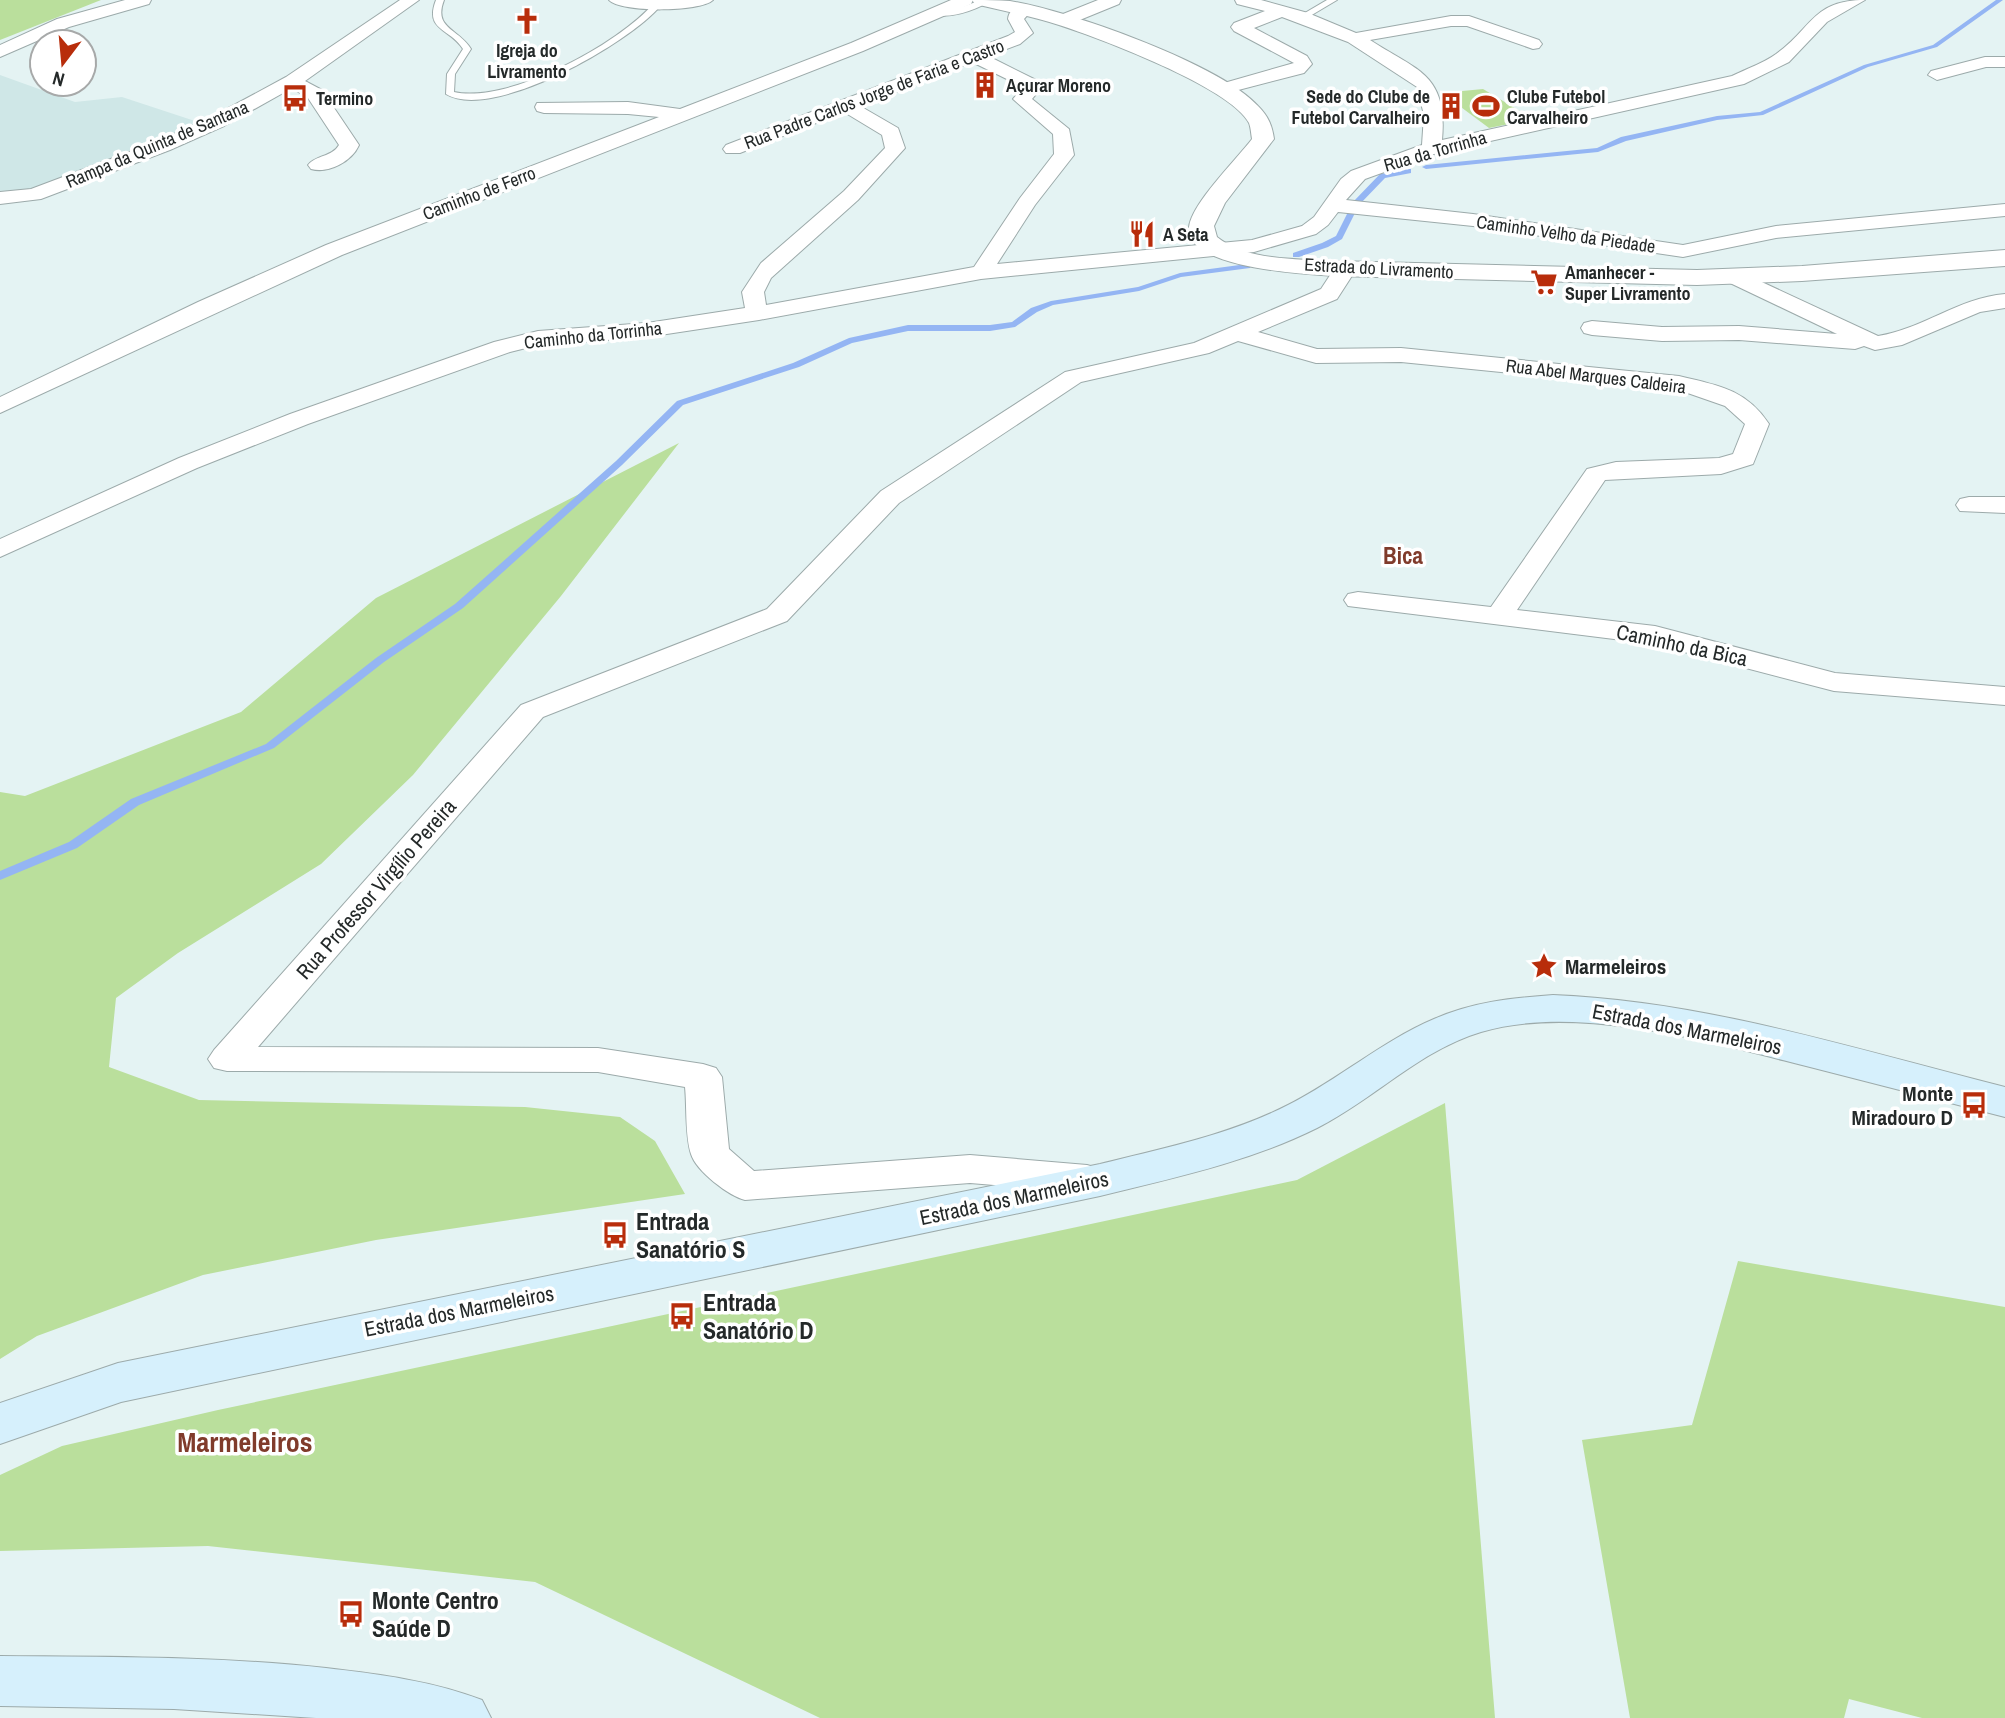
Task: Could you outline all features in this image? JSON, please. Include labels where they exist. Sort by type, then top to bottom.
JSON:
[{"type":"main road","name":"Estrada dos Marmeleiros","points":[[0,1424],[118,1382],[1100,1181],[1227,1147],[1289,1122],[1357,1084],[1427,1039],[1472,1020],[1516,1012],[1572,1009],[1701,1028],[2005,1102]]},
{"type":"main road","points":[[0,1681],[263,1699],[413,1705],[462,1718]]},
{"type":"street","points":[[0,52],[63,23],[143,0]]},
{"type":"street","name":"Rampa da Quinta de Santana","points":[[0,198],[34,195],[163,146],[255,103],[411,0]]},
{"type":"street","points":[[617,0],[657,5],[705,0]]},
{"type":"street","name":"Caminho de Ferro","points":[[0,406],[206,307],[334,250],[857,47],[965,0]]},
{"type":"street","points":[[984,0],[1064,20],[1125,43],[1223,89],[1245,104],[1260,121],[1263,139],[1210,206],[1200,224],[1201,232],[1209,243],[1220,250]]},
{"type":"street","points":[[1064,20],[1113,0]]},
{"type":"street","points":[[1243,0],[1302,17],[1354,38],[1425,85],[1431,94],[1431,148]]},
{"type":"street","name":"Rua da Torrinha","points":[[1220,250],[1254,246],[1309,230],[1321,221],[1335,205],[1348,183],[1358,175],[1431,148],[1738,80],[1783,58],[1821,18],[1857,0]]},
{"type":"street","name":"Rua Padre Carlos Jorge de Faria e Castro","points":[[733,149],[1023,36],[1016,19],[1017,14],[1024,10]]},
{"type":"street","points":[[1223,89],[1298,69],[1303,64],[1301,60],[1240,27],[1281,11]]},
{"type":"street","points":[[1354,38],[1451,21],[1469,21],[1533,44]]},
{"type":"street","points":[[971,55],[1030,84],[1032,88],[1022,99],[1062,133],[1064,142],[1064,155],[1027,202],[981,272]]},
{"type":"street","points":[[1937,75],[1985,62],[2005,62]]},
{"type":"street","points":[[292,81],[316,94],[349,145],[348,151],[340,157],[318,165]]},
{"type":"street","points":[[759,313],[753,303],[753,291],[765,272],[850,197],[895,148],[891,132],[845,105]]},
{"type":"street","points":[[544,107],[628,108],[681,115]]},
{"type":"street","name":"Caminho Velho da Piedade","points":[[1335,205],[1474,220],[1683,251],[1776,232],[2005,210]]},
{"type":"street","name":"Caminho da Torrinha","points":[[0,549],[188,463],[299,419],[502,347],[538,338],[647,330],[759,313],[981,272],[1220,250]]},
{"type":"street","name":"Estrada do Livramento","points":[[1220,250],[1256,260],[1346,268],[1637,278],[1736,277],[2005,258]]},
{"type":"street","name":"Rua Professor Virgílio Pereira","points":[[1100,1181],[970,1169],[745,1186],[710,1154],[703,1077],[598,1060],[227,1059],[532,711],[777,615],[890,496],[1073,377],[1201,348],[1329,294],[1346,268]]},
{"type":"street","points":[[1736,277],[1875,343]]},
{"type":"street","points":[[1592,328],[1662,334],[1739,333],[1875,343],[1895,342],[1938,325],[1972,305],[2005,301]]},
{"type":"street","name":"Rua Abel Marques Caldeira","points":[[1236,332],[1316,356],[1401,355],[1679,383],[1714,392],[1751,411],[1757,424],[1744,459],[1721,466],[1616,470],[1595,474],[1500,614]]},
{"type":"street","points":[[1969,505],[2005,505]]},
{"type":"street","name":"Caminho da Bica","points":[[1358,600],[1500,614],[1655,635],[1833,682],[2005,696]]},
{"type":"lane","points":[[440,0],[435,11],[437,20],[443,28],[464,43],[467,49],[451,74],[450,94],[468,98],[506,93],[551,73],[624,35],[657,5]]},
{"type":"lane","points":[[934,13],[958,11],[984,0]]},
{"type":"lane","points":[[1302,17],[1333,0]]},
{"type":"shaded area","points":[[0,75],[28,85],[28,98],[64,98],[75,102],[122,97],[201,123],[29,190],[0,193]]},
{"type":"green space","points":[[0,0],[101,0],[28,28],[0,40]]},
{"type":"green space","name":"Clube Futebol Carvalheiro","points":[[1483,89],[1533,119],[1489,128],[1442,93]]},
{"type":"green space","points":[[679,443],[561,596],[413,775],[321,864],[178,953],[116,998],[109,1067],[199,1100],[525,1107],[620,1117],[655,1141],[685,1194],[376,1240],[203,1275],[37,1336],[0,1359],[0,792],[25,796],[241,712],[376,598]]},
{"type":"green space","points":[[1445,1103],[1495,1718],[820,1718],[535,1582],[208,1546],[0,1551],[0,1475],[62,1446],[218,1410],[1297,1180]]},
{"type":"green space","points":[[1738,1261],[2005,1307],[2005,1718],[1922,1718],[1849,1699],[1844,1718],[1630,1718],[1582,1440],[1692,1425]]},
{"type":"waterway","points":[[1426,167],[1598,150],[1624,139],[1717,118],[1761,114],[1866,66],[1935,46],[2000,0]]},
{"type":"waterway","points":[[1296,255],[1339,237],[1356,204],[1383,176],[1408,171]]},
{"type":"waterway","points":[[0,876],[73,845],[135,802],[270,746],[380,660],[459,606],[619,463],[680,403],[796,365],[849,341],[908,328],[990,328],[1015,324],[1034,310],[1051,303],[1139,289],[1180,275],[1247,266]]},
{"type":"place","name":"Igreja do Livramento","points":[[527,21]]},
{"type":"place","name":"Açurar Moreno","points":[[985,85]]},
{"type":"place","name":"Termino","points":[[295,98]]},
{"type":"place","name":"Sede do Clube de Futebol Carvalheiro","points":[[1451,106]]},
{"type":"place","name":"Clube Futebol Carvalheiro","points":[[1486,106]]},
{"type":"place","name":"A Seta","points":[[1142,234]]},
{"type":"place","name":"Amanhecer - Super Livramento","points":[[1544,282]]},
{"type":"place","name":"Marmeleiros","points":[[1544,966]]},
{"type":"place","name":"Monte Miradouro D","points":[[1974,1105]]},
{"type":"place","name":"Entrada Sanatório S","points":[[615,1235]]},
{"type":"place","name":"Entrada Sanatório D","points":[[682,1316]]},
{"type":"place","name":"Monte Centro Saúde D","points":[[351,1614]]},
{"type":"district","name":"Bica","points":[[1403,555]]},
{"type":"district","name":"Marmeleiros","points":[[245,1442]]}]
